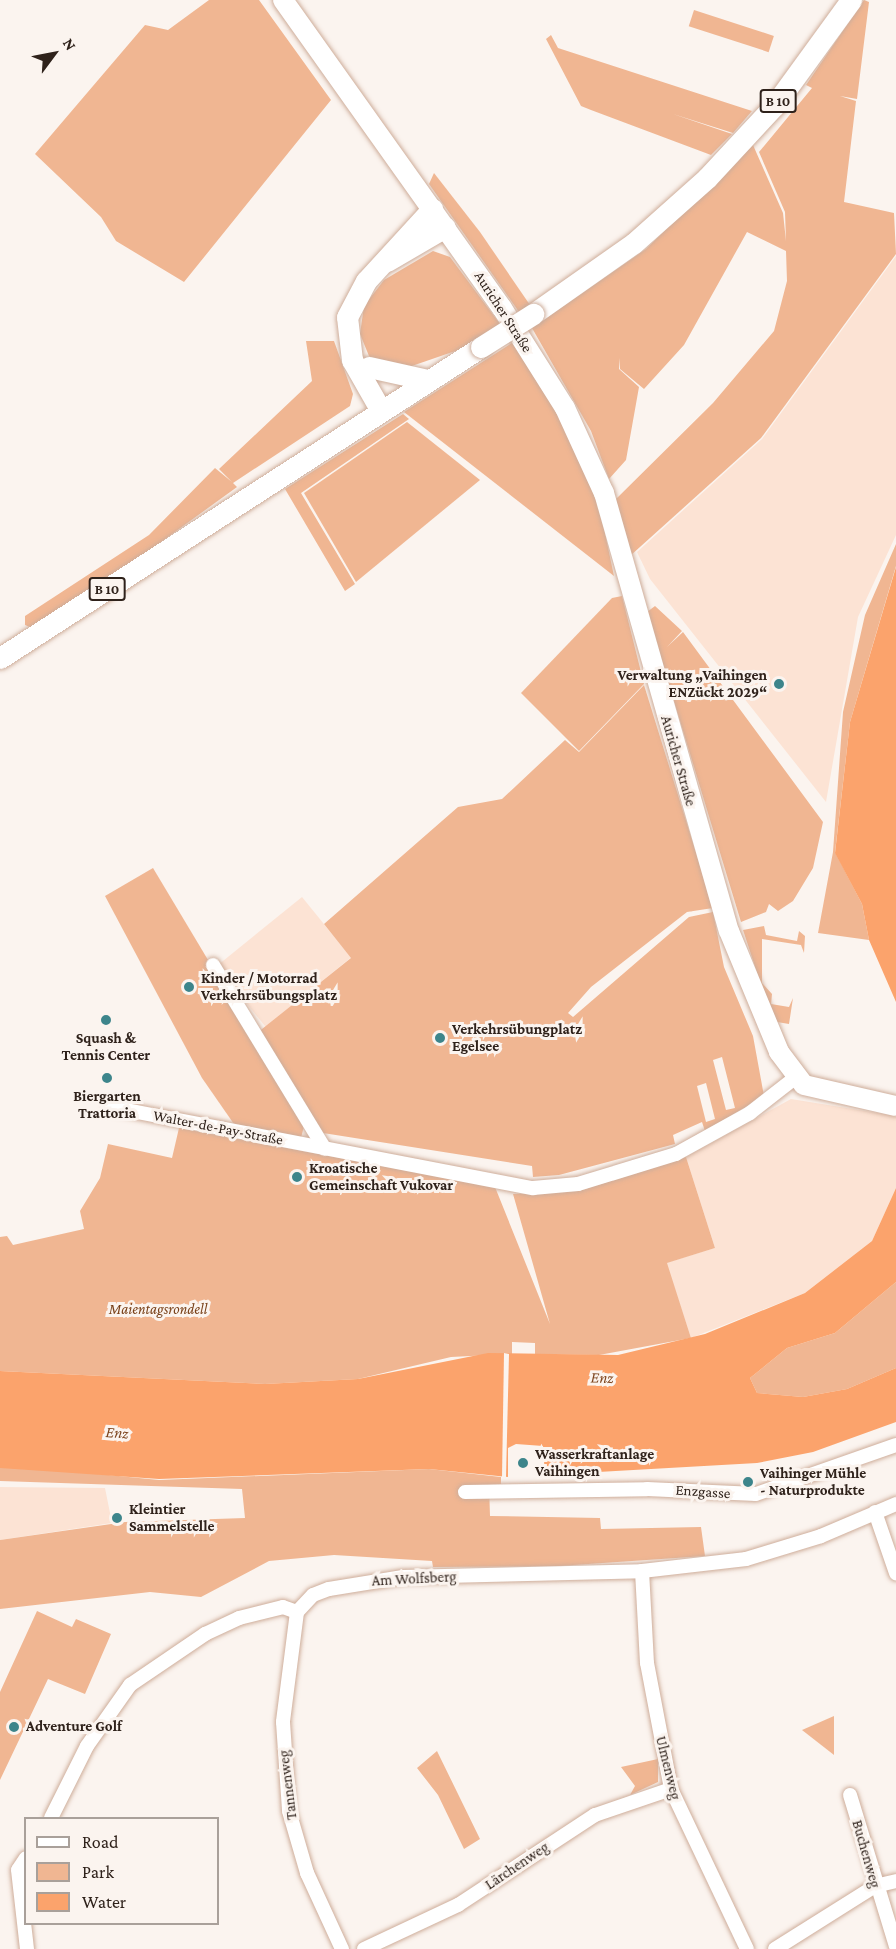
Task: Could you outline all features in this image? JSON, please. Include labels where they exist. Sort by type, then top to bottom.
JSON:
[{"type":"main road","name":"B 10","points":[[0,658],[384,406],[533,314],[634,243],[708,178],[774,106],[851,0]]},
{"type":"main road","points":[[384,406],[358,374],[348,341],[347,317],[357,294],[432,209]]},
{"type":"main road","points":[[384,262],[445,227]]},
{"type":"main road","points":[[348,341],[369,367],[384,406]]},
{"type":"main road","points":[[369,367],[428,380]]},
{"type":"street","name":"Auricher Straße","points":[[283,0],[445,227],[565,408],[604,493],[729,931],[758,1011],[796,1077]]},
{"type":"street","points":[[213,965],[325,1149]]},
{"type":"street","points":[[796,1077],[839,1096],[896,1106]]},
{"type":"street","name":"Walter-de-Pay-Straße","points":[[111,1107],[507,1186],[578,1184],[651,1164],[702,1142],[776,1097],[796,1077]]},
{"type":"street","name":"Enzgasse","points":[[465,1492],[647,1489],[756,1494],[896,1445]]},
{"type":"street","name":"Am Wolfsberg","points":[[297,1612],[313,1595],[329,1589],[393,1578],[642,1571],[746,1559],[821,1536],[896,1503]]},
{"type":"street","points":[[875,1512],[896,1574]]},
{"type":"street","name":"Ulmenweg","points":[[642,1571],[647,1663],[671,1789],[747,1949]]},
{"type":"street","points":[[52,1817],[87,1746],[130,1685],[205,1634],[239,1618],[283,1607],[297,1612]]},
{"type":"street","name":"Tannenweg","points":[[297,1612],[283,1722],[288,1800],[307,1873],[342,1949]]},
{"type":"street","name":"Lärchenweg","points":[[364,1949],[458,1905],[595,1815],[671,1789]]},
{"type":"street","name":"Buchenweg","points":[[850,1795],[875,1886],[896,1946]]},
{"type":"street","points":[[24,1861],[18,1870],[24,1923]]},
{"type":"street","points":[[775,1949],[875,1886],[896,1881]]},
{"type":"street","points":[[24,1925],[27,1949]]},
{"type":"shaded area","points":[[896,256],[896,535],[858,617],[826,802],[650,579],[637,552],[762,439]]},
{"type":"shaded area","points":[[302,897],[351,958],[266,1027],[217,966]]},
{"type":"shaded area","points":[[791,1099],[896,1116],[896,1188],[872,1241],[805,1293],[691,1338],[666,1263],[715,1248],[686,1157]]},
{"type":"shaded area","points":[[0,1487],[105,1488],[112,1523],[0,1540]]},
{"type":"green space","points":[[209,0],[259,0],[331,100],[184,282],[116,241],[101,217],[35,154],[145,25],[168,30]]},
{"type":"green space","points":[[864,0],[869,2],[857,99],[840,96],[856,101],[844,202],[894,213],[896,254],[761,438],[630,556],[615,500],[713,403],[774,331],[787,281],[786,251],[747,232],[684,345],[644,389],[620,369],[620,358],[619,369],[639,387],[626,460],[609,479],[591,431],[532,328],[646,249],[753,145],[783,213],[786,241],[785,212],[759,152],[812,88],[806,85]]},
{"type":"green space","points":[[694,10],[774,36],[769,52],[689,26]]},
{"type":"green space","points":[[551,35],[558,48],[752,111],[733,133],[673,114],[732,134],[711,155],[591,110],[581,106],[546,39]]},
{"type":"green space","points":[[434,173],[480,232],[530,305],[519,312],[429,184]]},
{"type":"green space","points":[[433,251],[450,257],[500,324],[467,347],[406,368],[382,366],[369,356],[360,334],[364,306],[384,280]]},
{"type":"green space","points":[[306,341],[334,341],[353,394],[350,406],[233,483],[237,487],[150,550],[32,628],[25,625],[25,616],[149,535],[215,468],[232,482],[219,469],[312,381]]},
{"type":"green space","points":[[515,341],[560,412],[598,500],[614,576],[404,412]]},
{"type":"green space","points":[[403,414],[409,419],[301,493],[355,584],[345,591],[285,489]]},
{"type":"green space","points":[[407,422],[480,480],[356,582],[304,493]]},
{"type":"green space","points":[[896,544],[896,566],[850,722],[835,852],[862,904],[869,940],[818,933],[833,852],[843,712],[865,615]]},
{"type":"green space","points":[[622,596],[644,684],[579,751],[521,693],[612,598]]},
{"type":"green space","points":[[655,606],[682,631],[667,647],[683,632],[823,822],[813,868],[793,901],[778,911],[769,904],[766,912],[741,922],[647,612]]},
{"type":"green space","points":[[644,685],[713,908],[687,912],[591,987],[568,1013],[573,1017],[689,917],[713,912],[724,967],[753,1036],[764,1096],[705,1131],[702,1122],[673,1135],[675,1144],[559,1175],[533,1177],[532,1166],[323,1133],[257,1033],[351,958],[324,924],[458,807],[502,799],[565,740],[579,752]],"holes":[[[722,1057],[735,1108],[726,1110],[713,1060]],[[706,1083],[715,1119],[706,1122],[697,1086]]]},
{"type":"green space","name":"Kinder / Motorrad Verkehrsübungsplatz","points":[[153,868],[305,1122],[301,1138],[236,1127],[202,1078],[105,896]]},
{"type":"green space","points":[[764,926],[766,935],[797,941],[799,931],[805,936],[804,953],[801,945],[762,939],[762,983],[772,994],[771,1004],[789,1007],[793,998],[789,1024],[777,1022],[768,1006],[743,930]]},
{"type":"green space","name":"Maientagsrondell","points":[[179,1128],[495,1187],[550,1324],[513,1194],[579,1191],[686,1157],[715,1248],[667,1263],[691,1338],[599,1355],[535,1354],[535,1343],[512,1342],[512,1354],[451,1357],[358,1379],[265,1384],[0,1371],[0,1237],[7,1236],[13,1245],[84,1229],[80,1211],[100,1178],[108,1144],[172,1158]]},
{"type":"green space","points":[[896,1282],[896,1368],[847,1389],[803,1397],[757,1393],[750,1378],[787,1348],[835,1333]]},
{"type":"green space","points":[[27,1467],[159,1480],[429,1469],[501,1477],[501,1484],[489,1485],[490,1516],[600,1518],[601,1529],[701,1527],[705,1556],[559,1566],[433,1567],[432,1561],[334,1555],[269,1561],[201,1597],[150,1592],[0,1609],[0,1540],[125,1522],[245,1518],[242,1489],[0,1481],[0,1468]]},
{"type":"green space","name":"Adventure Golf","points":[[37,1611],[72,1627],[76,1619],[111,1634],[85,1694],[48,1679],[0,1780],[0,1692]]},
{"type":"green space","points":[[834,1716],[834,1755],[802,1730]]},
{"type":"green space","points":[[437,1751],[480,1839],[464,1849],[438,1795],[417,1768]]},
{"type":"green space","points":[[658,1759],[658,1782],[630,1795],[635,1786],[621,1767]]},
{"type":"water","points":[[896,567],[896,1002],[869,940],[862,904],[835,853],[850,722]]},
{"type":"water","name":"Enz","points":[[896,1188],[896,1282],[835,1333],[787,1348],[750,1378],[757,1393],[803,1397],[847,1389],[896,1368],[896,1422],[813,1452],[757,1463],[545,1475],[543,1446],[516,1444],[508,1448],[508,1477],[429,1469],[159,1479],[0,1468],[0,1371],[265,1384],[358,1379],[488,1353],[618,1355],[705,1334],[805,1293],[872,1241]]},
{"type":"pier","points":[[504,1353],[509,1354],[506,1477],[502,1477]]},
{"type":"place","name":"Verwaltung „Vaihingen ENZückt 2029“","points":[[779,684]]},
{"type":"place","name":"Kinder / Motorrad Verkehrsübungsplatz","points":[[189,987]]},
{"type":"place","name":"Squash & Tennis Center","points":[[106,1020]]},
{"type":"place","name":"Verkehrsübungplatz Egelsee","points":[[440,1038]]},
{"type":"place","name":"Biergarten Trattoria","points":[[107,1078]]},
{"type":"place","name":"Kroatische Gemeinschaft Vukovar","points":[[297,1177]]},
{"type":"place","name":"Wasserkraftanlage Vaihingen","points":[[523,1463]]},
{"type":"place","name":"Vaihinger Mühle - Naturprodukte","points":[[748,1482]]},
{"type":"place","name":"Kleintier Sammelstelle","points":[[117,1518]]},
{"type":"place","name":"Adventure Golf","points":[[14,1727]]}]
